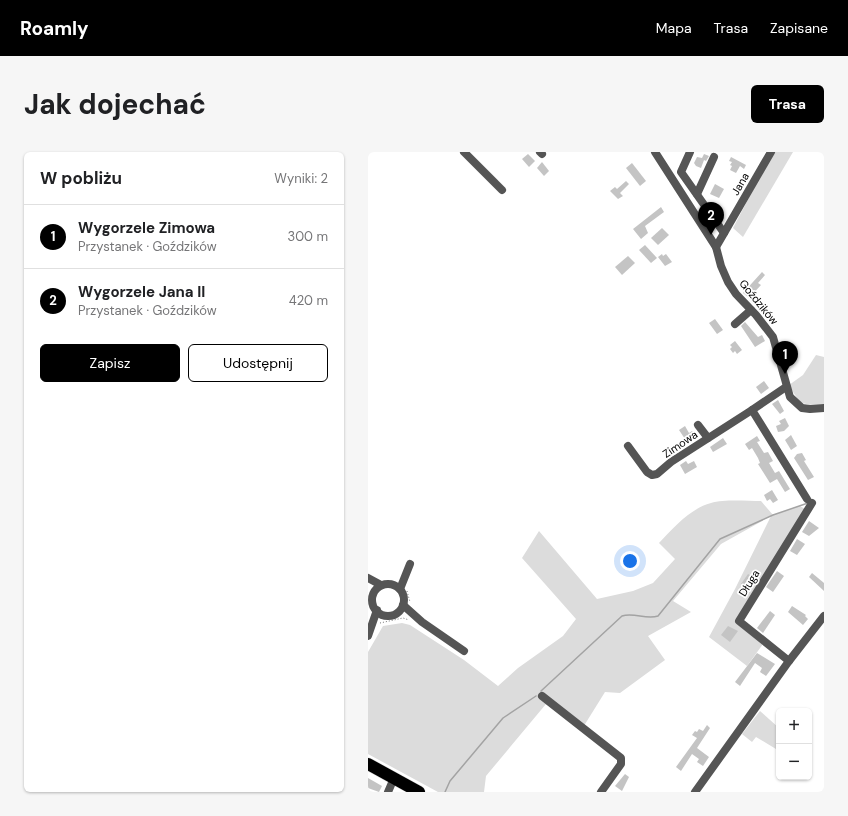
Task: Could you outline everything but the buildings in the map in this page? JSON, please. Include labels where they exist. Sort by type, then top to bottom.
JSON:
[{"type":"highway","points":[[368,764],[419,792]]},
{"type":"street","points":[[464,152],[502,190]]},
{"type":"street","name":"Goździków","points":[[655,152],[716,247],[721,266],[728,282],[736,294],[773,337],[790,397],[802,408],[824,408]]},
{"type":"street","points":[[690,152],[681,172],[724,233]]},
{"type":"street","name":"Jana","points":[[716,247],[771,152]]},
{"type":"street","points":[[697,194],[714,157]]},
{"type":"street","points":[[735,324],[751,310]]},
{"type":"street","name":"Zimowa","points":[[628,446],[647,472],[652,475],[657,474],[708,438],[786,387]]},
{"type":"street","name":"Długa","points":[[752,410],[809,501],[739,621],[789,661]]},
{"type":"street","points":[[698,425],[708,438]]},
{"type":"street","points":[[381,585],[374,593],[373,602],[377,610],[385,615],[394,614],[401,608],[403,588],[409,565],[392,584]]},
{"type":"street","points":[[368,578],[381,585],[392,584],[403,588]]},
{"type":"street","points":[[368,585],[374,593]]},
{"type":"street","points":[[401,608],[464,651]]},
{"type":"street","points":[[368,636],[377,610]]},
{"type":"street","points":[[368,636],[385,615]]},
{"type":"street","points":[[695,792],[789,661],[824,616]]},
{"type":"street","points":[[542,696],[621,758],[621,764],[601,792]]},
{"type":"street","points":[[388,792],[394,778]]},
{"type":"path","points":[[403,588],[412,608]]},
{"type":"path","points":[[381,624],[406,618],[412,622]]},
{"type":"shaded area","points":[[773,152],[793,152],[743,237],[733,228]]},
{"type":"shaded area","points":[[816,355],[824,357],[824,404],[810,405],[799,400],[789,385],[803,375]]},
{"type":"shaded area","points":[[761,501],[773,515],[810,502],[800,506],[805,509],[736,621],[763,644],[747,666],[709,637],[735,589],[771,516],[721,544],[673,601],[691,612],[648,636],[665,660],[620,693],[605,692],[582,729],[546,704],[486,776],[484,792],[438,792],[368,754],[368,652],[383,626],[402,623],[410,625],[464,660],[498,686],[518,668],[563,636],[576,619],[522,558],[539,531],[597,599],[633,591],[653,583],[675,559],[659,543],[683,519],[696,509],[716,502]]},
{"type":"shaded area","points":[[760,711],[776,725],[776,749],[756,737],[752,742],[742,734]]},
{"type":"waterway","points":[[541,691],[622,616],[658,616],[720,539],[773,515],[808,503]]},
{"type":"waterway","points":[[445,792],[450,781],[503,718],[536,696]]},
{"type":"place","name":"Wygorzele Jana II","points":[[711,235]]},
{"type":"place","name":"Wygorzele Zimowa","points":[[785,374]]}]
